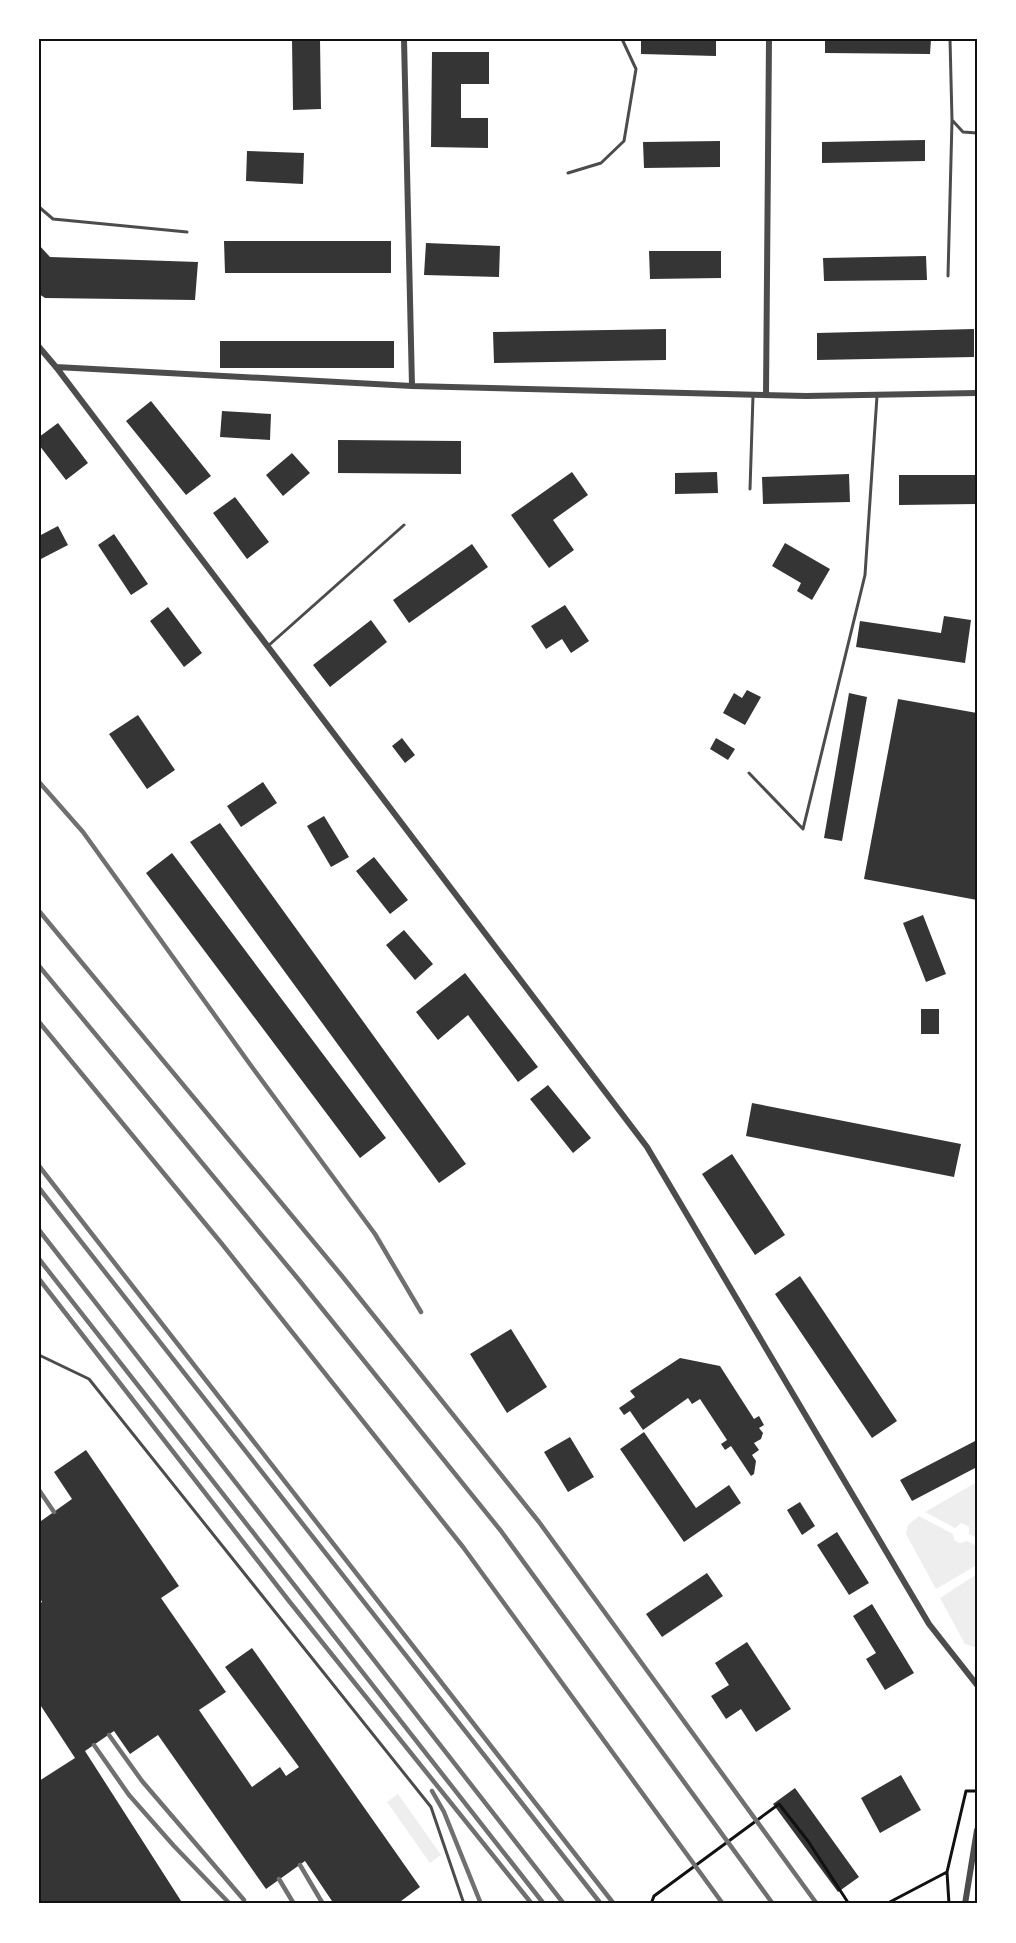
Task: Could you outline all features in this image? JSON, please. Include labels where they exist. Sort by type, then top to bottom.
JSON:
[{"type":"street","points":[[404,39],[412,386]]},
{"type":"street","points":[[766,394],[769,39]]},
{"type":"street","points":[[39,347],[647,1147],[929,1624],[977,1685]]},
{"type":"street","points":[[56,367],[412,386],[754,394],[977,393]]},
{"type":"street","points":[[965,1904],[977,1830]]},
{"type":"lane","points":[[568,172],[601,163],[624,141],[636,69],[622,39]]},
{"type":"lane","points":[[948,276],[952,120],[950,39]]},
{"type":"lane","points":[[952,120],[963,132],[977,133]]},
{"type":"lane","points":[[39,207],[53,219],[187,232]]},
{"type":"lane","points":[[750,489],[754,394]]},
{"type":"lane","points":[[749,773],[803,829],[865,575],[877,395]]},
{"type":"lane","points":[[268,646],[404,525]]},
{"type":"lane","points":[[39,1355],[89,1379],[431,1807],[464,1904]]},
{"type":"path","points":[[949,1904],[947,1872],[966,1791],[977,1791]]},
{"type":"path","points":[[651,1904],[654,1896],[778,1804],[808,1840],[849,1904]]},
{"type":"path","points":[[886,1904],[947,1872]]},
{"type":"shaded area","points":[[977,1482],[977,1538],[969,1534],[969,1527],[961,1523],[955,1528],[925,1512]]},
{"type":"shaded area","points":[[919,1516],[953,1534],[954,1540],[959,1543],[967,1541],[977,1546],[977,1565],[936,1589],[906,1534],[908,1525]]},
{"type":"shaded area","points":[[977,1574],[977,1645],[974,1647],[965,1644],[940,1598]]},
{"type":"shaded area","points":[[398,1794],[441,1855],[430,1863],[387,1802]]},
{"type":"building","points":[[292,39],[320,39],[321,109],[293,110]]},
{"type":"building","points":[[641,39],[716,39],[716,56],[641,54]]},
{"type":"building","points":[[825,39],[931,39],[930,54],[825,53]]},
{"type":"building","points":[[432,52],[489,52],[489,84],[461,84],[461,118],[488,118],[488,148],[431,147]]},
{"type":"building","points":[[925,140],[925,161],[822,163],[822,142]]},
{"type":"building","points":[[720,141],[720,167],[644,168],[643,142]]},
{"type":"building","points":[[247,151],[304,153],[303,184],[246,181]]},
{"type":"building","points":[[224,241],[391,241],[391,273],[225,273]]},
{"type":"building","points":[[426,243],[500,246],[499,277],[424,275]]},
{"type":"building","points":[[39,245],[50,257],[198,262],[195,300],[45,298],[39,294]]},
{"type":"building","points":[[649,251],[721,251],[721,278],[650,279]]},
{"type":"building","points":[[926,256],[927,280],[824,281],[823,258]]},
{"type":"building","points":[[666,329],[666,360],[494,363],[493,332]]},
{"type":"building","points":[[974,329],[974,357],[817,360],[817,333]]},
{"type":"building","points":[[220,341],[394,341],[394,368],[220,368]]},
{"type":"building","points":[[151,401],[211,476],[186,495],[126,421]]},
{"type":"building","points":[[222,411],[271,414],[270,440],[220,437]]},
{"type":"building","points":[[58,423],[88,463],[66,480],[39,445],[39,437]]},
{"type":"building","points":[[338,440],[461,441],[461,474],[338,473]]},
{"type":"building","points":[[292,453],[310,473],[283,496],[266,475]]},
{"type":"building","points":[[572,472],[588,495],[553,520],[574,550],[549,568],[511,515]]},
{"type":"building","points":[[717,472],[718,493],[675,494],[675,473]]},
{"type":"building","points":[[849,474],[850,502],[763,504],[762,477]]},
{"type":"building","points":[[899,475],[977,475],[977,504],[899,505]]},
{"type":"building","points":[[235,497],[269,542],[247,559],[213,513]]},
{"type":"building","points":[[58,526],[68,545],[39,560],[39,536]]},
{"type":"building","points":[[114,534],[148,584],[131,595],[98,545]]},
{"type":"building","points":[[785,543],[830,569],[812,600],[797,591],[801,583],[772,566]]},
{"type":"building","points":[[472,544],[488,567],[409,623],[393,600]]},
{"type":"building","points":[[565,605],[589,641],[571,653],[562,639],[546,649],[531,626]]},
{"type":"building","points":[[168,607],[202,653],[184,667],[150,621]]},
{"type":"building","points":[[944,616],[971,620],[965,663],[856,647],[860,621],[941,633]]},
{"type":"building","points":[[371,620],[387,642],[330,687],[313,665]]},
{"type":"building","points":[[747,690],[761,697],[745,725],[723,713],[734,693],[742,698]]},
{"type":"building","points":[[849,693],[867,697],[842,841],[824,838]]},
{"type":"building","points":[[898,699],[977,713],[977,900],[864,879]]},
{"type":"building","points":[[138,715],[175,770],[147,789],[109,734]]},
{"type":"building","points":[[402,738],[415,755],[405,763],[392,746]]},
{"type":"building","points":[[716,738],[735,749],[728,760],[710,749]]},
{"type":"building","points":[[263,782],[277,803],[241,827],[227,806]]},
{"type":"building","points":[[324,816],[349,857],[331,867],[307,826]]},
{"type":"building","points":[[220,823],[466,1164],[439,1183],[190,842]]},
{"type":"building","points":[[172,853],[386,1138],[360,1158],[146,873]]},
{"type":"building","points":[[374,857],[408,900],[390,914],[356,871]]},
{"type":"building","points":[[923,915],[946,974],[926,982],[903,923]]},
{"type":"building","points":[[404,930],[433,964],[415,980],[386,945]]},
{"type":"building","points":[[465,973],[538,1067],[518,1082],[468,1015],[438,1040],[416,1012]]},
{"type":"building","points":[[921,1009],[939,1009],[939,1034],[921,1034]]},
{"type":"building","points":[[548,1085],[591,1138],[573,1153],[530,1099]]},
{"type":"building","points":[[752,1103],[961,1144],[954,1177],[746,1136]]},
{"type":"building","points":[[732,1154],[785,1235],[755,1255],[702,1174]]},
{"type":"building","points":[[800,1276],[897,1421],[872,1438],[775,1294]]},
{"type":"building","points":[[511,1329],[547,1387],[507,1413],[470,1354]]},
{"type":"building","points":[[680,1358],[720,1366],[754,1419],[759,1416],[764,1425],[759,1428],[763,1433],[761,1439],[754,1443],[759,1450],[752,1455],[756,1461],[754,1474],[751,1476],[731,1446],[725,1450],[721,1444],[727,1440],[700,1399],[692,1404],[688,1398],[643,1430],[630,1411],[624,1415],[619,1408],[635,1397],[630,1391]]},
{"type":"building","points":[[644,1432],[696,1508],[729,1485],[741,1503],[684,1542],[620,1449]]},
{"type":"building","points":[[570,1437],[594,1477],[568,1492],[544,1452]]},
{"type":"building","points":[[977,1440],[977,1467],[912,1501],[900,1480]]},
{"type":"building","points":[[86,1450],[179,1586],[161,1598],[226,1692],[199,1710],[252,1787],[280,1767],[286,1776],[299,1767],[225,1667],[252,1648],[420,1887],[397,1904],[334,1904],[305,1861],[266,1889],[158,1735],[130,1754],[114,1731],[85,1751],[183,1904],[39,1904],[39,1781],[75,1758],[39,1703],[39,1604],[42,1602],[39,1596],[39,1518],[41,1521],[72,1499],[54,1472]]},
{"type":"building","points":[[800,1502],[815,1526],[802,1535],[787,1510]]},
{"type":"building","points":[[837,1532],[869,1583],[849,1595],[817,1545]]},
{"type":"building","points":[[707,1573],[723,1596],[662,1637],[646,1614]]},
{"type":"building","points":[[872,1604],[914,1673],[885,1690],[866,1659],[876,1653],[853,1616]]},
{"type":"building","points":[[747,1642],[791,1709],[756,1732],[741,1709],[726,1719],[711,1696],[729,1685],[715,1663]]},
{"type":"building","points":[[901,1775],[921,1810],[880,1833],[861,1798]]},
{"type":"building","points":[[795,1788],[859,1877],[838,1892],[773,1804]]},
{"type":"railway","points":[[39,782],[83,832],[375,1234],[421,1312]]},
{"type":"railway","points":[[39,911],[342,1276],[539,1522],[817,1904]]},
{"type":"railway","points":[[39,966],[299,1280],[501,1531],[773,1904]]},
{"type":"railway","points":[[39,1022],[222,1244],[463,1547],[723,1904]]},
{"type":"railway","points":[[39,1166],[614,1904]]},
{"type":"railway","points":[[39,1188],[601,1904]]},
{"type":"railway","points":[[39,1230],[564,1904]]},
{"type":"railway","points":[[39,1259],[544,1904]]},
{"type":"railway","points":[[39,1279],[289,1601],[532,1904]]},
{"type":"railway","points":[[39,1490],[54,1512]]},
{"type":"railway","points":[[109,1735],[142,1781],[244,1900]]},
{"type":"railway","points":[[94,1745],[129,1795],[230,1904]]},
{"type":"railway","points":[[432,1791],[444,1812],[481,1904]]},
{"type":"railway","points":[[300,1865],[323,1904]]},
{"type":"railway","points":[[279,1879],[294,1904]]}]
